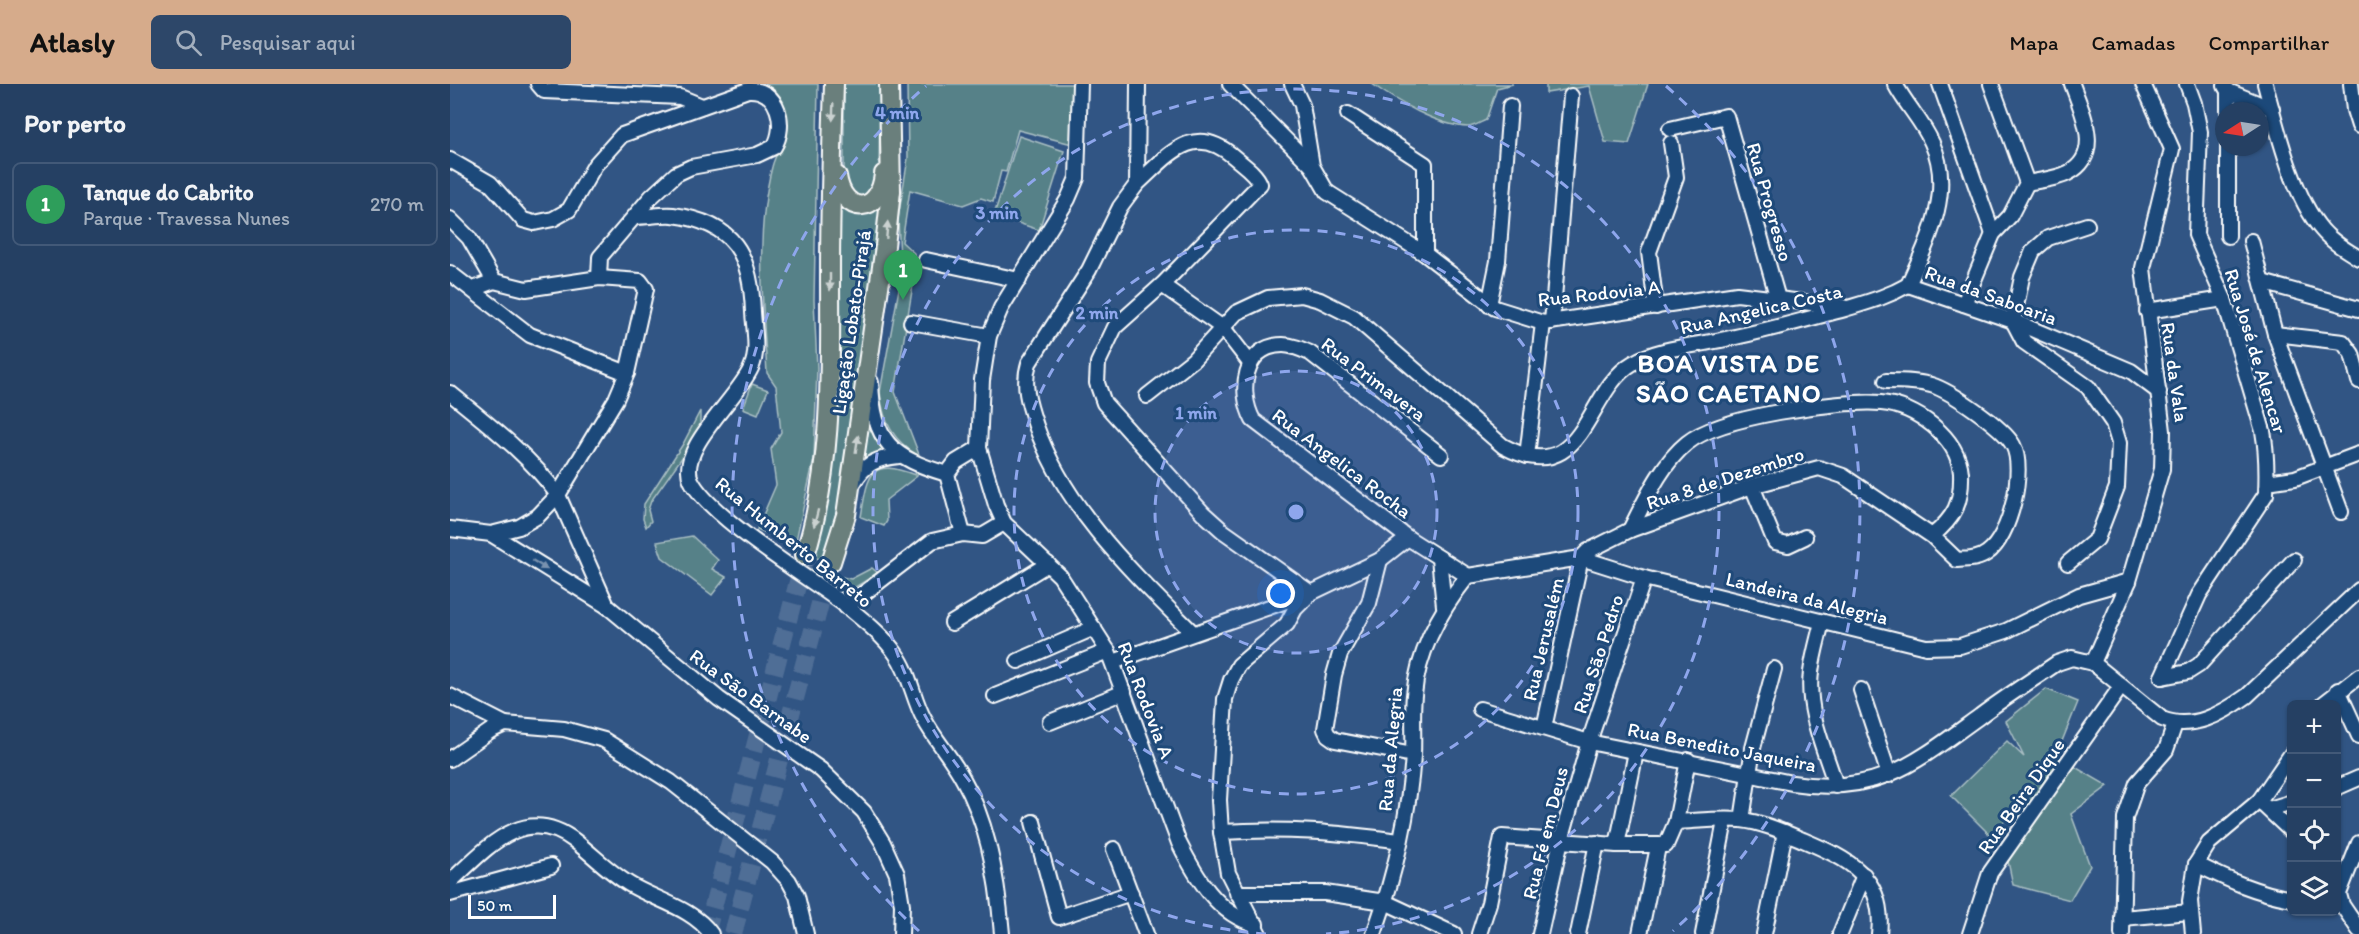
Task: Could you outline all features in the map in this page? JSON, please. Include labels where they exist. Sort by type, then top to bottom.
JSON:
[{"type":"main road","name":"Ligação Lobato-Pirajá","points":[[805,555],[820,500],[830,427],[834,84]]},
{"type":"main road","name":"Ligação Lobato-Pirajá","points":[[831,562],[846,515],[870,356],[891,191],[889,84]]},
{"type":"main road","points":[[832,140],[842,196],[855,205],[869,204],[880,194],[883,184],[889,107]]},
{"type":"street","points":[[538,84],[544,91],[680,97],[702,106]]},
{"type":"street","name":"Rua Rodovia A","points":[[1080,84],[1077,178],[1068,199],[1019,280],[989,336],[982,380],[979,448],[996,505],[1004,523],[1066,583],[1111,657],[1186,856],[1209,893],[1226,908],[1258,929]]},
{"type":"street","points":[[1137,184],[1138,84]]},
{"type":"street","points":[[1230,84],[1312,166]]},
{"type":"street","name":"Rua Rodovia A","points":[[1292,84],[1302,105],[1312,166],[1327,192],[1378,222],[1425,254],[1489,305],[1532,321],[1548,322],[1656,308],[1737,294],[1847,308]]},
{"type":"street","name":"Rua da Saboaria","points":[[1895,84],[1932,143],[1941,169],[1940,204],[1927,244],[1908,285],[2013,321],[2131,371],[2159,392]]},
{"type":"street","points":[[1940,84],[1993,234]]},
{"type":"street","points":[[1964,304],[1993,234],[2010,216],[2027,183],[1991,84]]},
{"type":"street","points":[[2027,183],[2068,174],[2080,165],[2088,152],[2089,136],[2072,84]]},
{"type":"street","name":"Rua da Vala","points":[[2093,663],[2129,581],[2162,469],[2163,431],[2147,311],[2144,258],[2172,156],[2171,141],[2143,84]]},
{"type":"street","name":"Rua José de Alencar","points":[[2187,84],[2200,132],[2196,235],[2224,299],[2263,431],[2270,486]]},
{"type":"street","points":[[2265,84],[2298,187],[2312,213],[2322,230],[2359,258]]},
{"type":"street","points":[[2351,84],[2354,110],[2359,126]]},
{"type":"street","points":[[2226,87],[2272,109]]},
{"type":"street","points":[[2226,87],[2227,102]]},
{"type":"street","points":[[450,160],[490,183],[523,220],[534,223],[553,219],[569,210],[595,165],[618,138],[748,90],[759,91],[770,97],[777,107],[782,127],[774,147],[764,153],[691,167],[676,174],[662,186],[600,257],[599,278]]},
{"type":"street","points":[[1147,396],[1193,360],[1236,313],[1268,298],[1302,295],[1320,300],[1361,323],[1503,446],[1524,456],[1548,322],[1571,96]]},
{"type":"street","points":[[1489,305],[1498,261],[1510,106]]},
{"type":"street","points":[[1348,114],[1425,164],[1425,254]]},
{"type":"street","name":"Rua Progresso","points":[[1656,308],[1649,252],[1676,177],[1671,136],[1726,116],[1778,298]]},
{"type":"street","points":[[1193,633],[1131,571],[1071,496],[1045,451],[1026,389],[1025,375],[1029,363],[1089,270],[1120,207],[1137,184],[1178,147],[1193,141],[1210,142],[1224,148],[1256,177],[1260,184],[1161,285],[1115,327],[1098,363],[1097,383],[1104,403],[1203,513],[1223,531],[1311,593]]},
{"type":"street","points":[[2228,156],[2228,236]]},
{"type":"street","name":"Rua Humberto Barreto","points":[[635,217],[672,215],[699,221],[730,238],[742,253],[752,282],[754,359],[738,392],[692,449],[688,462],[688,473],[699,492],[733,524],[846,606],[897,654],[925,722],[964,779],[987,840],[1002,934]]},
{"type":"street","points":[[450,219],[469,238],[494,281]]},
{"type":"street","points":[[2068,563],[2097,539],[2117,487],[2119,442],[2113,423],[2088,387],[2024,342],[2013,321],[2022,278],[2033,251],[2048,238],[2087,225]]},
{"type":"street","points":[[2251,241],[2275,334],[2341,512]]},
{"type":"street","points":[[926,260],[1019,280]]},
{"type":"street","points":[[450,273],[530,335],[627,373]]},
{"type":"street","points":[[473,289],[494,281],[526,289],[599,278],[640,280],[645,285],[627,373],[616,399],[558,495],[530,521],[491,534]]},
{"type":"street","points":[[2262,282],[2359,309]]},
{"type":"street","points":[[1161,285],[1223,328],[1250,363]]},
{"type":"street","name":"Rua Angelica Costa","points":[[1524,456],[1541,457],[1560,451],[1576,440],[1605,390],[1616,376],[1633,363],[1669,350],[1763,332],[1879,300],[1908,285]]},
{"type":"street","points":[[2147,311],[2224,299]]},
{"type":"street","points":[[911,322],[989,336]]},
{"type":"street","points":[[2275,334],[2359,346]]},
{"type":"street","points":[[2343,342],[2352,354],[2359,381]]},
{"type":"street","name":"Rua Primavera","points":[[1250,363],[1259,352],[1270,346],[1284,345],[1310,353],[1441,455]]},
{"type":"street","points":[[870,356],[875,416],[884,436],[899,456],[946,474]]},
{"type":"street","name":"Rua Angelica Rocha","points":[[1250,363],[1244,388],[1245,400],[1253,420],[1408,538],[1468,576]]},
{"type":"street","points":[[1886,381],[1910,381],[1934,386],[1960,401],[2002,432],[2013,445],[2018,461],[2015,497],[1999,542],[1988,552],[1975,559],[1957,560],[1932,536]]},
{"type":"street","name":"Rua São Barnabe","points":[[450,393],[526,458],[558,495],[608,606],[675,665],[821,770],[854,801],[883,843],[897,874],[902,905],[901,934]]},
{"type":"street","name":"Rua 8 de Dezembro","points":[[1581,558],[1588,551],[1630,530],[1752,486],[1812,470],[1831,470],[1932,536],[1955,513],[1961,489],[1960,466],[1952,444],[1930,423],[1907,410],[1883,403],[1830,405],[1751,419],[1701,434],[1686,443],[1668,463],[1630,530]]},
{"type":"street","points":[[946,474],[956,462],[979,448]]},
{"type":"street","points":[[2294,560],[2199,665],[2188,672],[2162,677],[2199,595],[2270,486],[2359,454]]},
{"type":"street","points":[[850,489],[865,466],[884,457],[899,456]]},
{"type":"street","points":[[946,474],[963,534]]},
{"type":"street","points":[[1752,486],[1775,542],[1788,544],[1805,537]]},
{"type":"street","points":[[846,606],[925,545],[963,534],[982,536],[1004,523]]},
{"type":"street","points":[[450,529],[491,534],[608,606]]},
{"type":"street","points":[[995,696],[1311,593],[1380,560],[1408,538]]},
{"type":"street","name":"Rua da Alegria","points":[[1438,558],[1444,606]]},
{"type":"street","name":"Landeira da Alegria","points":[[1468,576],[1581,558],[1644,578],[1926,647],[1960,646],[2006,631],[2079,595],[2129,581]]},
{"type":"street","name":"Rua Jerusalém","points":[[1544,728],[1581,558]]},
{"type":"street","points":[[1380,560],[1369,603],[1340,654],[1325,729],[1328,735],[1335,740],[1413,755]]},
{"type":"street","points":[[952,623],[1048,564]]},
{"type":"street","name":"Rua da Alegria","points":[[1374,934],[1385,902],[1400,841],[1413,755],[1417,672],[1444,606],[1468,576]]},
{"type":"street","name":"Rua São Pedro","points":[[1589,742],[1644,578]]},
{"type":"street","points":[[2093,663],[2162,719],[2175,724],[2191,723],[2228,710],[2247,696],[2359,590]]},
{"type":"street","points":[[1258,929],[1228,873],[1221,832],[1219,800],[1225,710],[1230,680],[1239,665],[1287,624],[1295,609],[1311,593]]},
{"type":"street","points":[[1822,622],[1811,673],[1810,693],[1815,719],[1836,786]]},
{"type":"street","points":[[1018,661],[1094,628]]},
{"type":"street","name":"Rua Benedito Jaqueira","points":[[1480,709],[1589,742],[1813,786],[1836,786],[1889,775],[1927,754],[2056,663],[2072,658],[2093,663]]},
{"type":"street","points":[[1742,820],[1757,730],[1774,669]]},
{"type":"street","points":[[2328,700],[2359,676]]},
{"type":"street","name":"Rua Beira Dique","points":[[1970,934],[1990,873],[2121,688]]},
{"type":"street","points":[[1860,690],[1889,775]]},
{"type":"street","points":[[2338,690],[2359,736]]},
{"type":"street","points":[[1050,722],[1124,692]]},
{"type":"street","points":[[450,696],[505,724],[564,729],[595,736],[670,782],[780,871],[789,881],[802,907],[806,934]]},
{"type":"street","points":[[450,759],[490,731],[505,724]]},
{"type":"street","points":[[2122,934],[2125,818],[2129,799],[2137,783],[2166,750],[2175,724]]},
{"type":"street","name":"Rua Fé em Deus","points":[[1540,934],[1562,840],[1589,742]]},
{"type":"street","points":[[1617,845],[1636,752]]},
{"type":"street","points":[[2264,805],[2291,754]]},
{"type":"street","points":[[1640,934],[1662,846],[1677,822],[1688,760]]},
{"type":"street","points":[[2341,786],[2359,778]]},
{"type":"street","points":[[2193,934],[2190,912],[2196,864],[2209,843],[2224,828],[2264,805],[2287,803]]},
{"type":"street","points":[[2264,805],[2287,827]]},
{"type":"street","points":[[1677,822],[1742,820],[1785,832],[1848,861],[1864,875],[1876,895],[1881,917],[1879,934]]},
{"type":"street","points":[[1703,934],[1725,821]]},
{"type":"street","points":[[1033,822],[1059,917],[1131,893]]},
{"type":"street","points":[[450,882],[487,849],[512,831],[531,825],[547,826],[569,837],[629,884],[701,922],[710,934]]},
{"type":"street","points":[[1221,832],[1283,829],[1336,832],[1400,841]]},
{"type":"street","points":[[1764,934],[1785,832]]},
{"type":"street","points":[[1479,934],[1489,903],[1502,837],[1662,846]]},
{"type":"street","points":[[1578,934],[1597,843]]},
{"type":"street","points":[[2341,891],[2359,843]]},
{"type":"street","points":[[1114,849],[1146,934]]},
{"type":"street","points":[[2196,864],[2264,894],[2287,898]]},
{"type":"street","points":[[450,894],[551,866]]},
{"type":"street","points":[[1840,934],[1864,875]]},
{"type":"street","points":[[1237,893],[1325,893],[1385,902],[1454,934]]},
{"type":"street","points":[[2341,899],[2359,930]]},
{"type":"street","points":[[2122,918],[2190,912]]},
{"type":"green space","points":[[762,84],[818,84],[814,300],[817,368],[814,459],[795,545],[757,529],[776,485],[771,449],[781,432],[776,386],[767,373],[762,296],[763,218],[772,167],[786,135],[788,122],[786,110],[781,101],[771,89]]},
{"type":"green space","points":[[844,84],[880,84],[879,175],[871,194],[860,197],[852,195],[844,180]]},
{"type":"green space","points":[[907,84],[1072,84],[1072,144],[1018,130],[1006,172],[1001,171],[993,202],[981,198],[963,205],[910,190],[902,242],[914,253],[916,267],[895,392],[920,457],[917,476],[886,500],[887,521],[884,526],[861,517],[869,481],[873,474],[888,468],[915,475],[919,456],[902,444],[891,430],[881,403],[880,392],[901,278],[898,219],[908,158]]},
{"type":"green space","points":[[1372,84],[1513,84],[1497,88],[1486,120],[1468,127],[1456,126],[1431,117],[1405,105]]},
{"type":"green space","points":[[1546,84],[1648,84],[1629,144],[1605,142],[1589,86],[1546,93]]},
{"type":"green space","points":[[1019,136],[1064,151],[1039,230],[994,215]]},
{"type":"green space","points":[[837,203],[853,213],[880,206],[843,486],[824,560],[812,557],[824,514],[837,426],[840,337]]},
{"type":"green space","points":[[752,384],[768,390],[758,414],[743,408]]},
{"type":"green space","points":[[700,411],[700,432],[651,501],[648,510],[651,521],[646,527],[643,519],[644,504],[683,444]]},
{"type":"green space","points":[[868,417],[876,439],[885,451],[869,455],[862,462]]},
{"type":"green space","points":[[692,536],[718,560],[712,569],[726,577],[712,595],[662,557],[657,542]]},
{"type":"green space","points":[[872,568],[878,573],[846,593],[837,591],[809,573],[810,570],[851,579]]},
{"type":"green space","points":[[2046,689],[2078,702],[2056,756],[2108,786],[2071,814],[2090,866],[2070,900],[2013,885],[2005,847],[2020,829],[2014,812],[1990,835],[1951,796],[2007,741],[2024,757],[2006,721]]},
{"type":"tunnel","points":[[706,934],[805,555]]},
{"type":"tunnel","points":[[733,934],[831,562]]},
{"type":"place","name":"Tanque do Cabrito","points":[[903,300]]},
{"type":"district","name":"BOA VISTA DE SÃO CAETANO","points":[[1729,378]]}]
